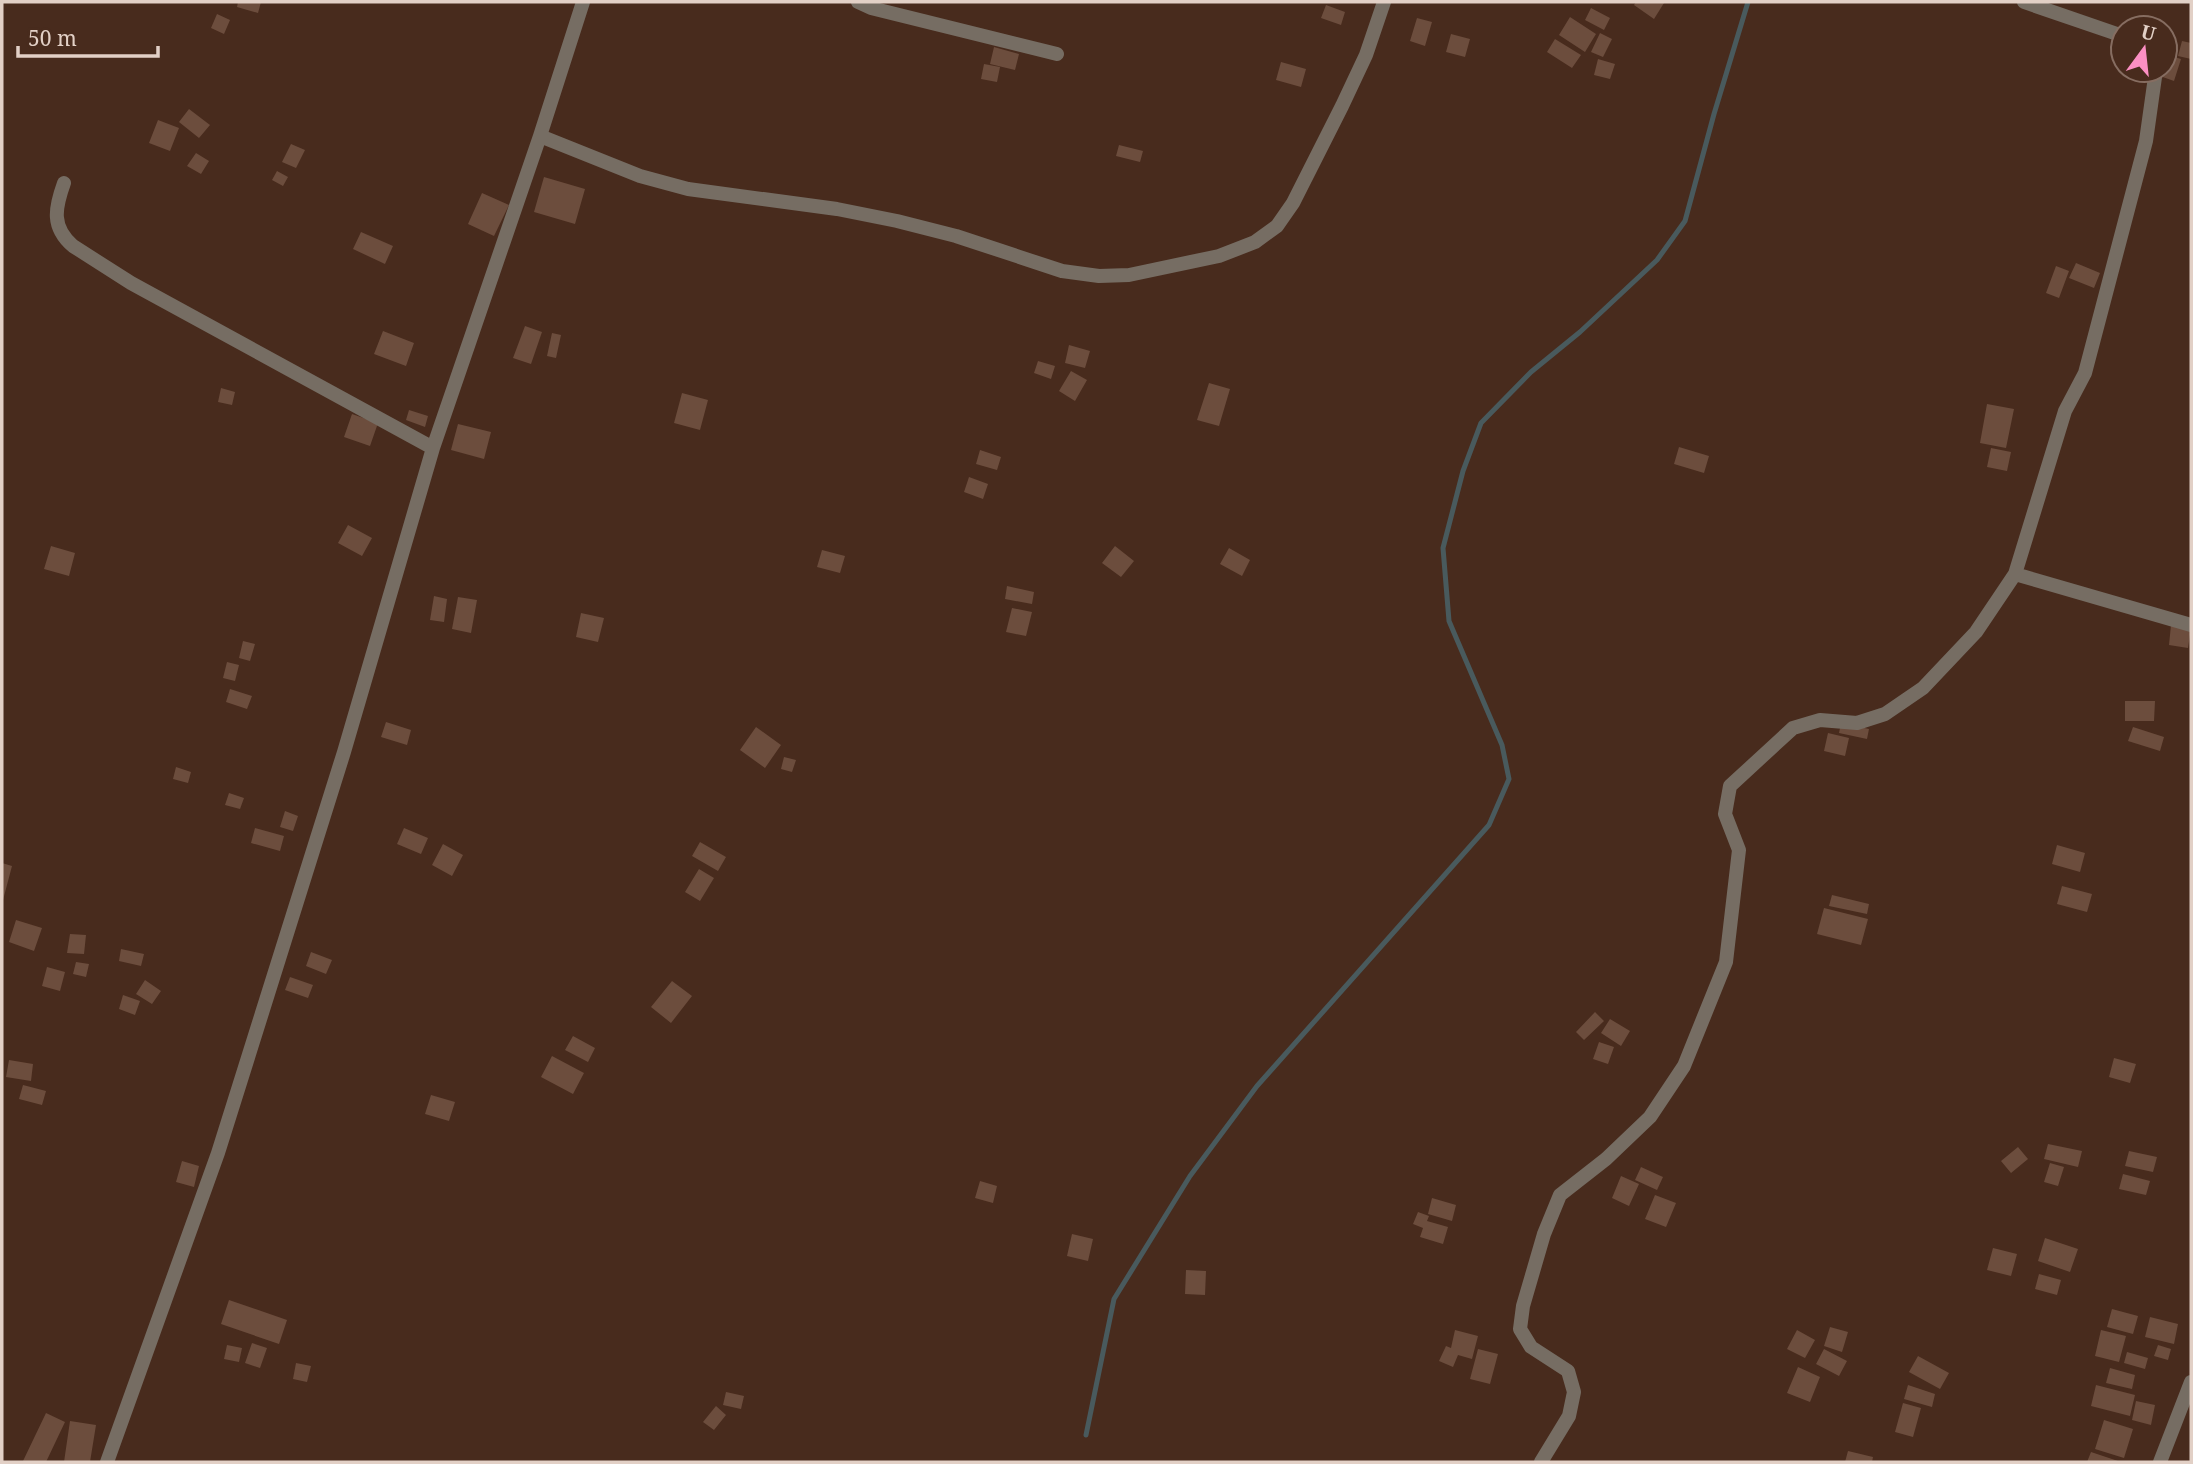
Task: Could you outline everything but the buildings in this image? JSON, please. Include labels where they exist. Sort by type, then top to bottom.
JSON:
[{"type":"street","points":[[107,1462],[218,1153],[376,647],[433,448],[583,2]]},
{"type":"street","points":[[858,2],[871,8],[1057,54]]},
{"type":"street","points":[[540,136],[640,176],[688,189],[837,209],[897,221],[956,236],[1062,271],[1099,276],[1129,275],[1219,256],[1255,242],[1277,226],[1293,203],[1342,106],[1366,55],[1384,2]]},
{"type":"street","points":[[2024,2],[2109,31]]},
{"type":"street","points":[[1541,1462],[1569,1416],[1574,1392],[1568,1371],[1531,1347],[1520,1329],[1522,1306],[1544,1234],[1560,1195],[1606,1159],[1650,1117],[1684,1066],[1726,962],[1739,850],[1725,814],[1730,786],[1793,729],[1820,720],[1857,723],[1885,714],[1923,688],[1976,632],[2015,574],[2065,411],[2085,373],[2146,141],[2155,84]]},
{"type":"street","points":[[64,183],[57,206],[56,224],[72,246],[131,282],[433,448]]},
{"type":"street","points":[[2015,574],[2191,625]]},
{"type":"street","points":[[2160,1462],[2191,1382]]},
{"type":"waterway","points":[[1086,1435],[1114,1299],[1190,1176],[1257,1086],[1489,825],[1509,779],[1502,745],[1449,621],[1443,548],[1463,471],[1481,423],[1531,372],[1580,332],[1657,260],[1685,221],[1748,2]]}]
